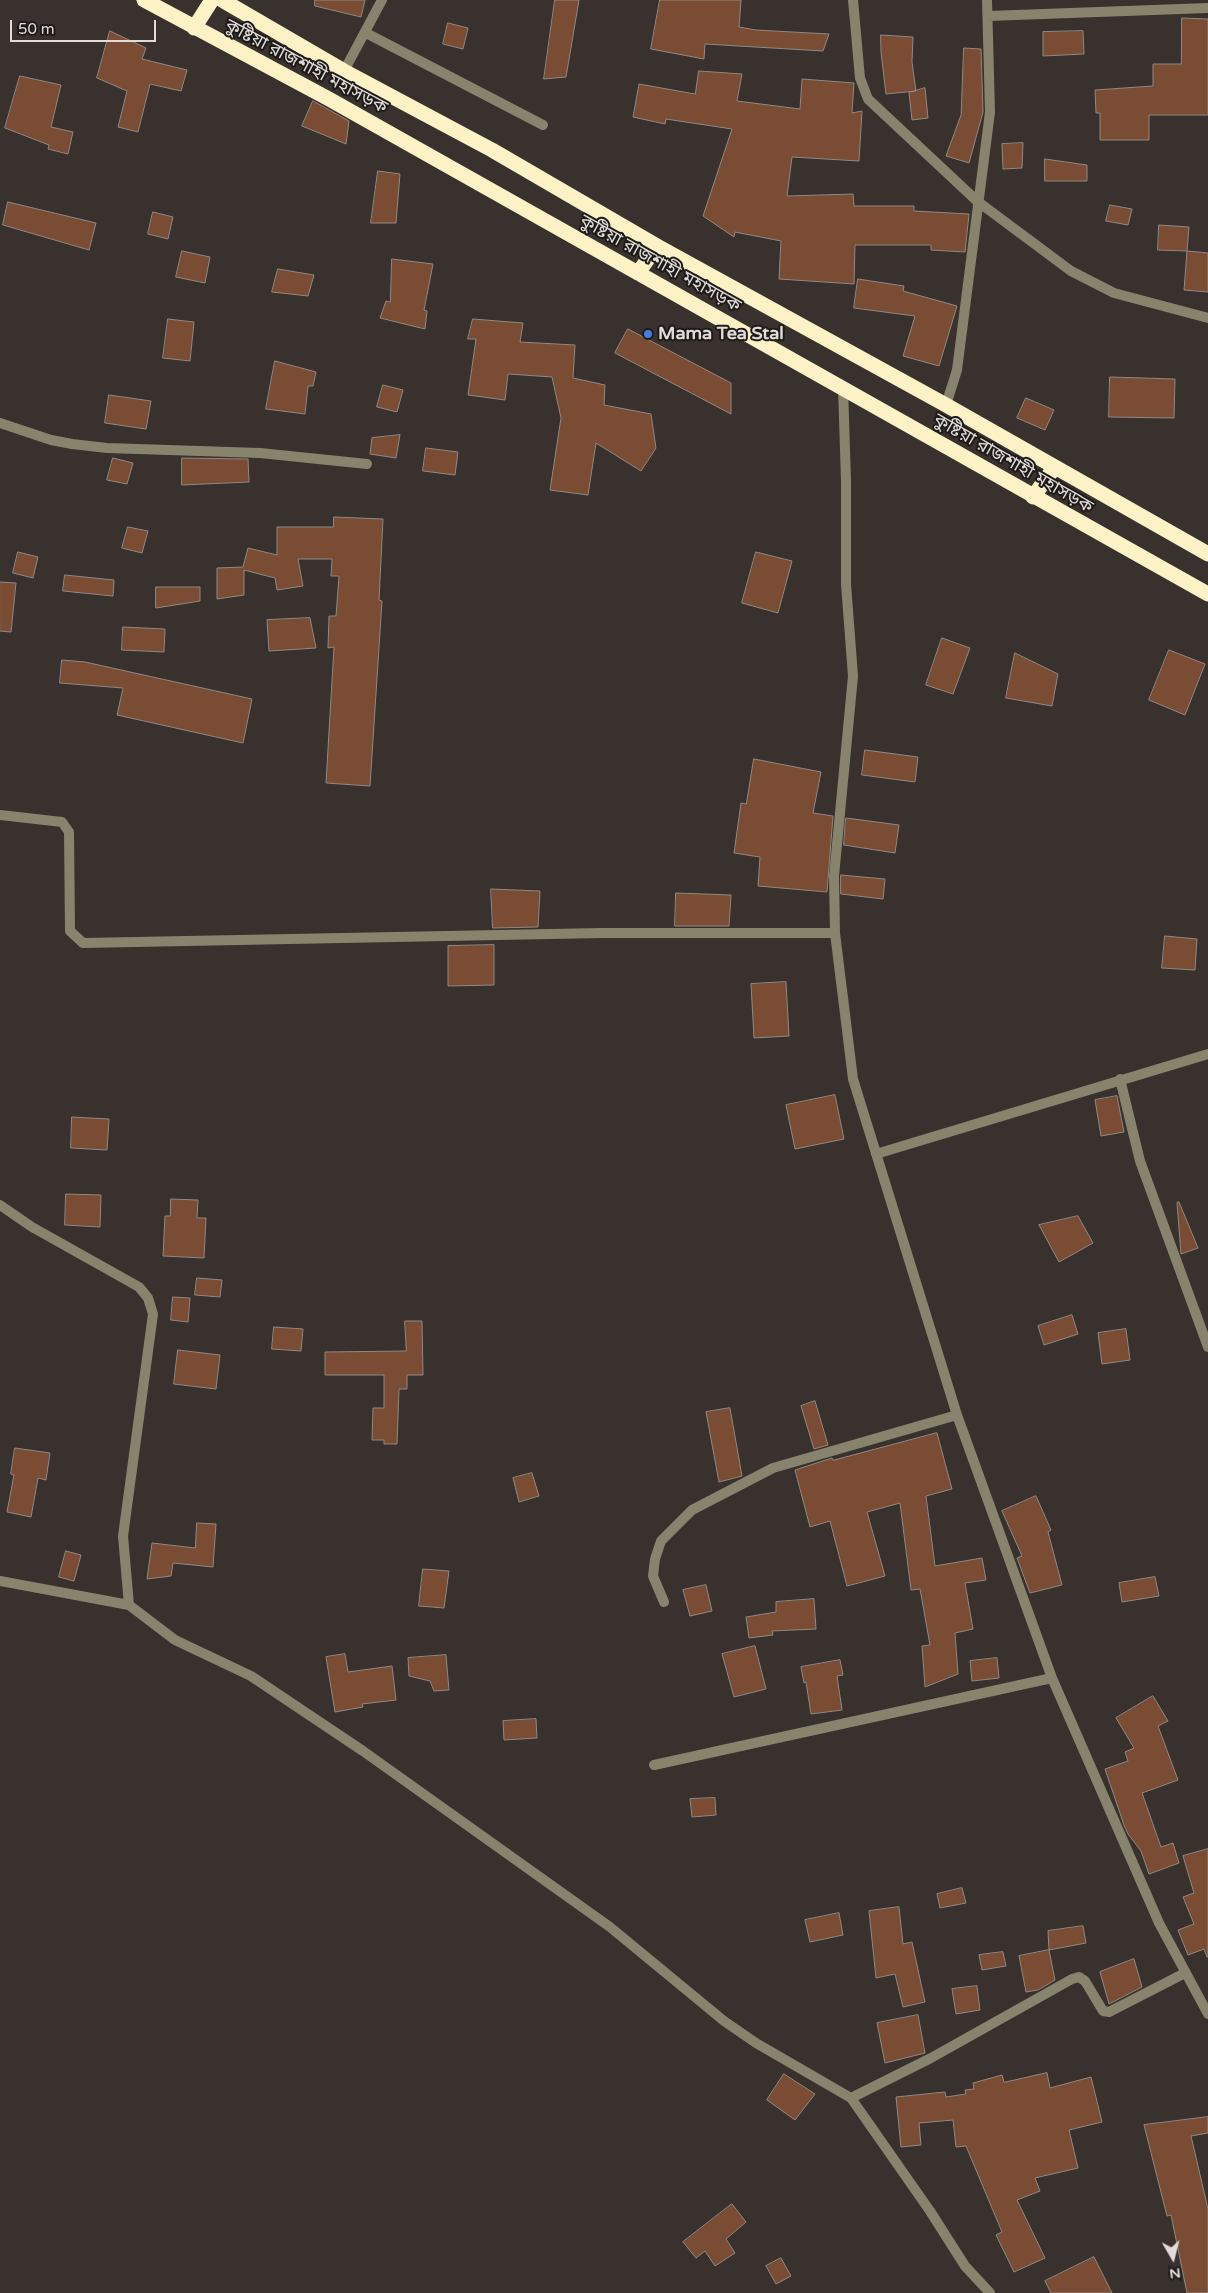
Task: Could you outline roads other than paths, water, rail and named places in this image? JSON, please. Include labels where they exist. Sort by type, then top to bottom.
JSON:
[{"type":"highway","name":"কুষ্টিয়া রাজশাহী মহাসড়ক","points":[[144,0],[329,99],[1208,594]]},
{"type":"highway","points":[[194,28],[212,0]]},
{"type":"highway","name":"কুষ্টিয়া রাজশাহী মহাসড়ক","points":[[222,0],[344,71],[492,150],[657,246],[946,405],[1208,554]]},
{"type":"highway","points":[[638,273],[657,246]]},
{"type":"highway","points":[[1033,497],[1054,468]]},
{"type":"street","points":[[344,71],[382,0]]},
{"type":"street","points":[[853,0],[860,78],[868,99],[977,201],[1071,271],[1114,293],[1208,318]]},
{"type":"street","points":[[946,405],[957,370],[977,201],[990,112],[987,0]]},
{"type":"street","points":[[988,16],[1208,8]]},
{"type":"street","points":[[366,32],[543,125]]},
{"type":"street","points":[[843,388],[846,481],[846,584],[853,676],[834,876],[834,933],[853,1080],[896,1226],[957,1415],[1052,1678],[1159,1923],[1208,2014]]},
{"type":"street","points":[[0,423],[51,440],[98,447],[260,453],[367,464]]},
{"type":"street","points":[[0,815],[62,822],[69,832],[70,931],[83,943],[602,932],[834,933]]},
{"type":"street","points":[[876,1154],[1208,1054]]},
{"type":"street","points":[[1120,1079],[1140,1161],[1208,1347]]},
{"type":"street","points":[[0,1205],[32,1227],[139,1287],[148,1298],[153,1314],[123,1536],[129,1605]]},
{"type":"street","points":[[664,1602],[653,1576],[655,1558],[661,1541],[692,1510],[774,1468],[957,1415]]},
{"type":"street","points":[[0,1581],[129,1605],[175,1640],[251,1676],[363,1751],[610,1927],[724,2021],[756,2043],[851,2098],[930,2211],[965,2266],[990,2293]]},
{"type":"street","points":[[654,1765],[1052,1678]]},
{"type":"street","points":[[851,2098],[931,2058],[1072,1979],[1079,1977],[1085,1981],[1103,2011],[1109,2012],[1186,1973]]},
{"type":"place","name":"Mama Tea Stal","points":[[648,334]]}]
